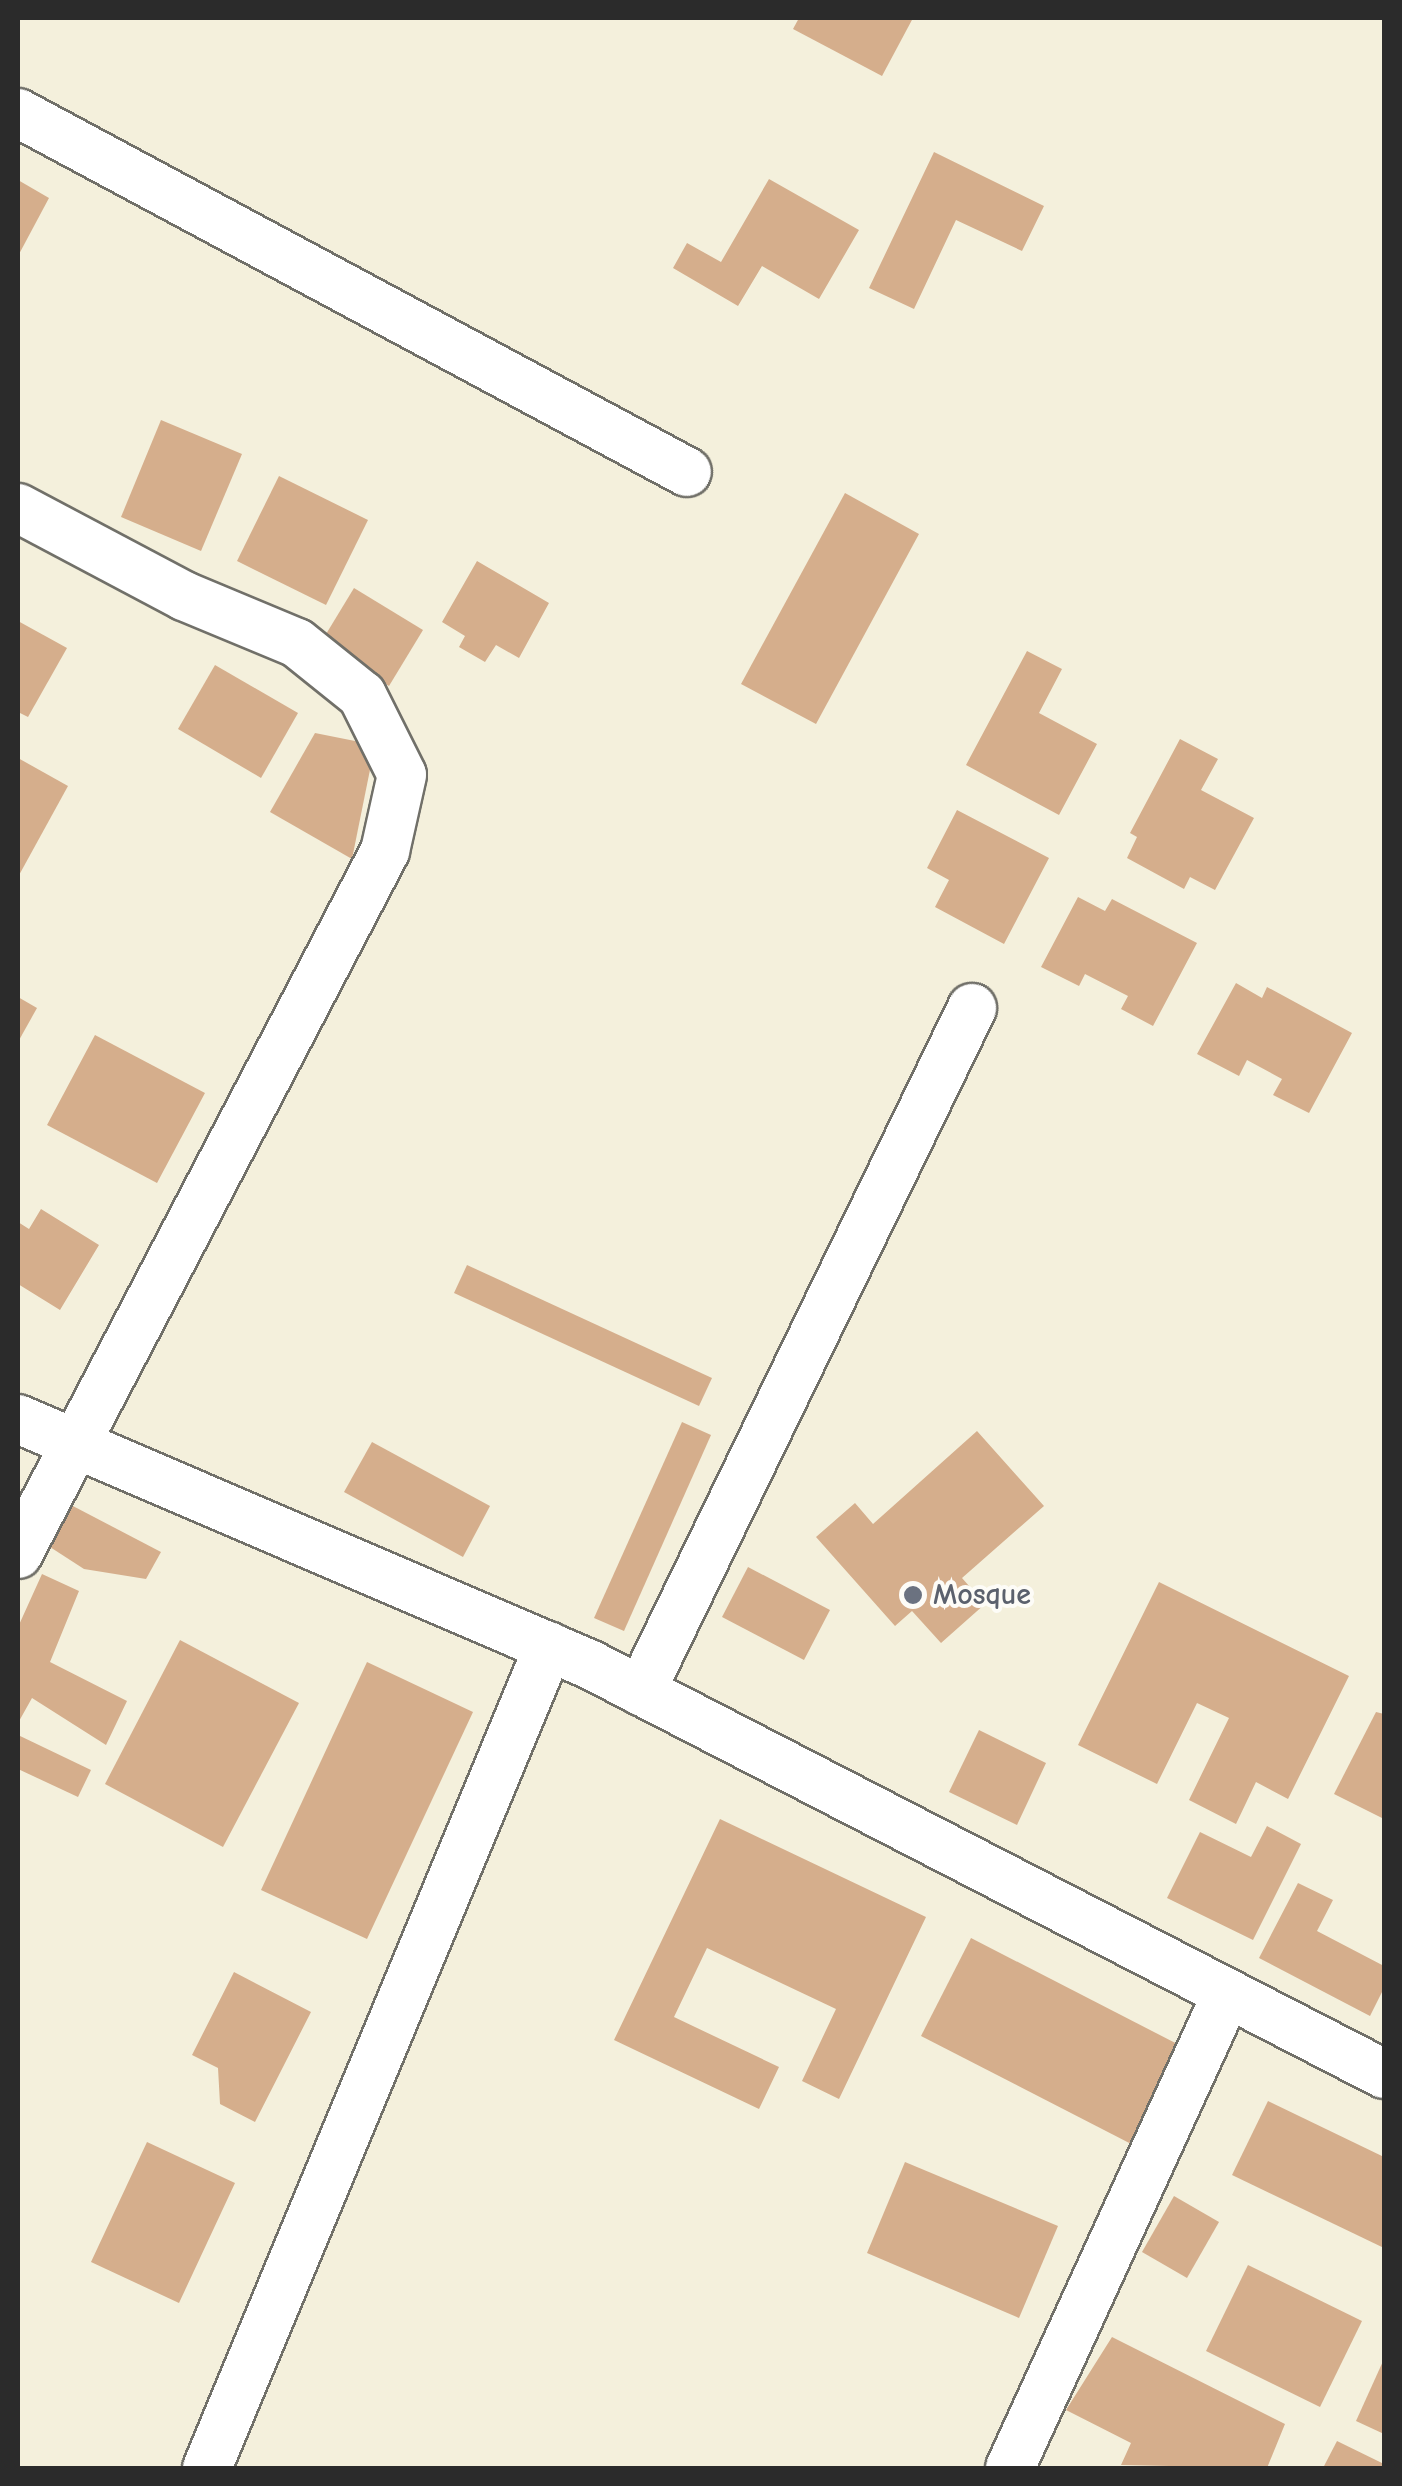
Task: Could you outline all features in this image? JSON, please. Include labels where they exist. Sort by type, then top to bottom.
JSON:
[{"type":"street","points":[[18,113],[688,472]]},
{"type":"street","points":[[18,508],[184,596],[296,643],[362,695],[402,775],[385,851],[70,1444],[18,1554]]},
{"type":"street","points":[[640,1692],[972,1008]]},
{"type":"street","points":[[18,1419],[549,1646],[1225,1998],[1384,2074]]},
{"type":"street","points":[[208,2468],[549,1646]]},
{"type":"street","points":[[1010,2468],[1225,1998]]},
{"type":"building","points":[[799,18],[913,18],[882,76],[793,29]]},
{"type":"building","points":[[934,152],[1044,206],[1022,251],[956,220],[914,309],[869,288]]},
{"type":"building","points":[[769,179],[859,230],[819,299],[762,266],[738,306],[673,268],[687,243],[721,262]]},
{"type":"building","points":[[18,180],[49,198],[18,256]]},
{"type":"building","points":[[161,420],[242,454],[201,551],[121,517]]},
{"type":"building","points":[[279,476],[368,520],[326,605],[237,561]]},
{"type":"building","points":[[845,493],[919,534],[816,724],[741,684]]},
{"type":"building","points":[[477,561],[549,603],[519,658],[496,645],[485,662],[459,647],[465,636],[442,622]]},
{"type":"building","points":[[354,588],[423,630],[389,686],[320,644]]},
{"type":"building","points":[[18,621],[67,648],[28,717],[18,712]]},
{"type":"building","points":[[1027,651],[1062,669],[1039,713],[1097,744],[1059,815],[966,765]]},
{"type":"building","points":[[215,665],[298,713],[261,778],[178,729]]},
{"type":"building","points":[[315,733],[375,745],[352,859],[270,812]]},
{"type":"building","points":[[1180,739],[1218,759],[1201,790],[1254,818],[1215,890],[1190,877],[1184,889],[1127,858],[1137,837],[1130,833]]},
{"type":"building","points":[[18,758],[68,786],[18,877]]},
{"type":"building","points":[[957,810],[1049,858],[1004,944],[935,907],[949,880],[927,868]]},
{"type":"building","points":[[1078,897],[1105,911],[1112,899],[1197,943],[1153,1026],[1121,1009],[1128,996],[1085,974],[1079,986],[1041,967]]},
{"type":"building","points":[[1236,983],[1262,998],[1267,987],[1352,1033],[1309,1113],[1273,1095],[1282,1079],[1247,1060],[1239,1076],[1197,1054]]},
{"type":"building","points":[[18,997],[37,1008],[18,1042]]},
{"type":"building","points":[[95,1035],[205,1093],[157,1183],[47,1125]]},
{"type":"building","points":[[41,1209],[99,1245],[60,1310],[18,1284],[18,1222],[29,1229]]},
{"type":"building","points":[[467,1265],[712,1378],[699,1406],[454,1293]]},
{"type":"building","points":[[682,1422],[711,1435],[624,1631],[594,1618]]},
{"type":"building","points":[[977,1431],[1044,1506],[962,1578],[985,1604],[941,1643],[912,1611],[895,1626],[816,1537],[855,1503],[873,1524]]},
{"type":"building","points":[[372,1442],[490,1506],[463,1557],[344,1492]]},
{"type":"building","points":[[71,1505],[161,1552],[146,1579],[84,1569],[50,1547]]},
{"type":"building","points":[[748,1567],[830,1610],[804,1660],[722,1617]]},
{"type":"building","points":[[42,1574],[79,1591],[50,1662],[127,1701],[106,1745],[32,1698],[18,1723],[18,1627]]},
{"type":"building","points":[[1159,1582],[1349,1676],[1288,1799],[1256,1782],[1236,1824],[1189,1800],[1229,1718],[1197,1703],[1157,1784],[1078,1745]]},
{"type":"building","points":[[180,1640],[299,1703],[223,1847],[105,1784]]},
{"type":"building","points":[[367,1662],[473,1712],[367,1939],[261,1890]]},
{"type":"building","points":[[1376,1712],[1384,1714],[1384,1819],[1334,1794]]},
{"type":"building","points":[[979,1730],[1046,1763],[1017,1825],[949,1792]]},
{"type":"building","points":[[18,1735],[91,1770],[78,1797],[18,1769]]},
{"type":"building","points":[[720,1819],[926,1917],[839,2099],[802,2081],[836,2009],[707,1948],[674,2017],[779,2067],[759,2109],[614,2040]]},
{"type":"building","points":[[1267,1826],[1301,1844],[1253,1940],[1167,1898],[1200,1832],[1251,1857]]},
{"type":"building","points":[[1298,1883],[1333,1900],[1317,1931],[1384,1966],[1384,1988],[1370,2016],[1259,1958]]},
{"type":"building","points":[[971,1938],[1189,2050],[1139,2148],[921,2036]]},
{"type":"building","points":[[234,1972],[311,2012],[255,2122],[220,2104],[218,2068],[192,2055]]},
{"type":"building","points":[[1268,2101],[1384,2157],[1384,2248],[1232,2175]]},
{"type":"building","points":[[147,2142],[235,2183],[179,2303],[91,2262]]},
{"type":"building","points":[[905,2162],[1058,2226],[1019,2318],[867,2253]]},
{"type":"building","points":[[1174,2196],[1219,2222],[1187,2278],[1142,2252]]},
{"type":"building","points":[[1248,2265],[1362,2321],[1320,2407],[1206,2351]]},
{"type":"building","points":[[1112,2337],[1285,2424],[1267,2468],[1121,2465],[1131,2443],[1066,2410]]},
{"type":"building","points":[[1384,2359],[1384,2434],[1356,2421]]},
{"type":"building","points":[[1337,2441],[1384,2464],[1384,2468],[1323,2468]]},
{"type":"place","name":"Mosque","points":[[913,1595]]}]
